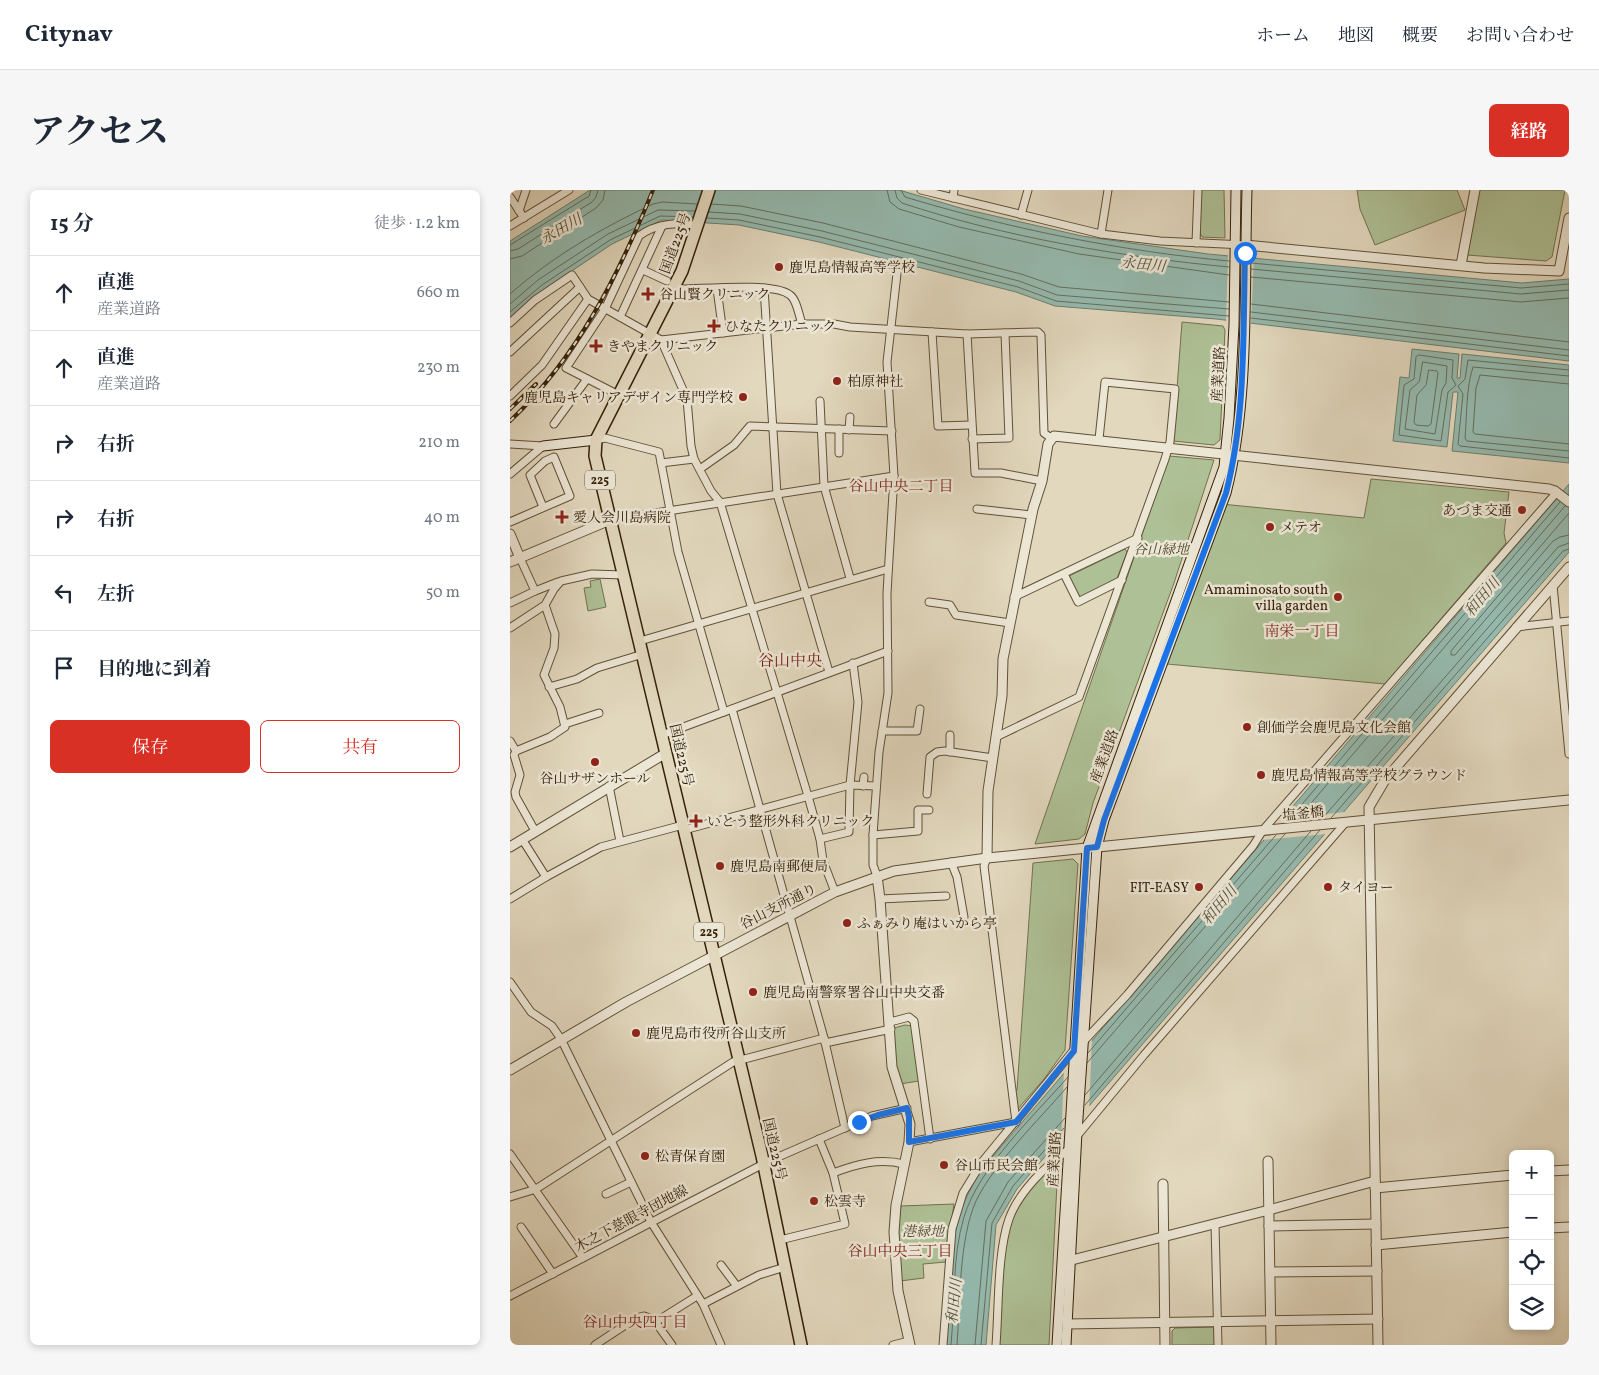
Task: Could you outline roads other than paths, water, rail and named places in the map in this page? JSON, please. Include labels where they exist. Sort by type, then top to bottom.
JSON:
[{"type":"highway","name":"国道225号","points":[[709,190],[698,225],[671,284],[656,337],[619,395],[596,440],[595,456],[764,1165],[801,1345]]},
{"type":"street","points":[[519,211],[526,190]]},
{"type":"street","points":[[510,226],[569,190]]},
{"type":"street","points":[[921,190],[1101,234],[1241,249],[1509,270],[1559,271],[1569,218]]},
{"type":"street","points":[[952,198],[954,190]]},
{"type":"street","points":[[1021,215],[1028,190]]},
{"type":"street","points":[[1101,234],[1108,190]]},
{"type":"street","points":[[1196,243],[1198,190]]},
{"type":"street","name":"産業道路","points":[[1236,190],[1241,249]]},
{"type":"street","name":"産業道路","points":[[1057,1345],[1066,1262],[1074,1136],[1084,1044],[1097,847],[1108,811],[1226,493],[1239,325],[1241,249],[1247,190]]},
{"type":"street","points":[[1461,265],[1475,190]]},
{"type":"street","points":[[510,197],[524,218]]},
{"type":"street","points":[[619,395],[566,368],[605,309],[639,236],[662,226],[675,223],[698,225]]},
{"type":"street","points":[[620,317],[662,226]]},
{"type":"street","points":[[893,1345],[910,1343],[898,1291],[894,1232],[896,1205],[909,1142],[909,1117],[892,1067],[880,899],[873,865],[873,835],[876,786],[888,693],[888,569],[894,476],[887,372],[898,265]]},
{"type":"street","points":[[643,270],[682,289],[764,288],[790,295],[802,324]]},
{"type":"street","points":[[510,324],[535,300],[572,275],[588,298],[656,337],[722,333],[802,324],[834,324],[890,330],[967,334],[1040,333],[1044,433],[1051,438]]},
{"type":"street","points":[[510,352],[580,287]]},
{"type":"street","points":[[764,288],[777,494],[829,672]]},
{"type":"street","points":[[716,289],[722,333]]},
{"type":"street","points":[[510,396],[542,365],[560,342],[588,298]]},
{"type":"street","points":[[932,332],[938,426],[972,425]]},
{"type":"street","points":[[972,439],[1008,438],[1005,333]]},
{"type":"street","points":[[967,334],[972,439],[976,473],[1001,473],[1042,481]]},
{"type":"street","points":[[656,337],[687,399],[694,459],[720,502],[778,691],[820,839],[823,861],[835,892]]},
{"type":"street","points":[[554,424],[587,379]]},
{"type":"street","points":[[996,737],[1078,698],[1138,538],[1168,448],[1175,389],[1105,382],[1098,439]]},
{"type":"street","points":[[820,401],[824,486],[850,578]]},
{"type":"street","points":[[849,430],[850,417]]},
{"type":"street","points":[[700,469],[734,445],[750,426],[892,431]]},
{"type":"street","points":[[839,429],[839,453]]},
{"type":"street","points":[[1051,438],[1057,435],[1098,439],[1549,489],[1558,493],[1569,502]]},
{"type":"street","points":[[510,444],[543,446],[605,438],[659,452],[669,510],[698,623],[724,712]]},
{"type":"street","points":[[1016,1122],[984,866],[987,858],[986,808],[1002,696],[1003,659],[1014,597],[1051,438]]},
{"type":"street","points":[[522,445],[525,450],[526,459]]},
{"type":"street","points":[[510,474],[543,446]]},
{"type":"street","name":"産業道路","points":[[1066,1345],[1068,1150],[1074,1136],[1073,1054],[1087,848],[1094,822],[1230,454]]},
{"type":"street","points":[[510,522],[570,496],[554,457],[545,461],[530,475],[543,507]]},
{"type":"street","points":[[661,463],[694,459]]},
{"type":"street","points":[[510,562],[610,520],[894,476]]},
{"type":"street","points":[[1084,1044],[1253,846],[1263,830],[1558,493]]},
{"type":"street","points":[[977,509],[1032,515]]},
{"type":"street","points":[[510,534],[535,591]]},
{"type":"street","points":[[1014,597],[1138,538]]},
{"type":"street","points":[[1378,1345],[1369,807],[1385,780],[1569,567]]},
{"type":"street","points":[[640,641],[850,578],[888,569]]},
{"type":"street","points":[[510,602],[561,581],[592,574],[624,575]]},
{"type":"street","points":[[1064,574],[1078,602],[1122,580]]},
{"type":"street","points":[[510,628],[545,605],[561,581]]},
{"type":"street","points":[[1553,585],[1569,754]]},
{"type":"street","points":[[929,602],[950,605],[956,615],[1010,622]]},
{"type":"street","points":[[535,831],[516,797],[515,792],[520,775],[513,758],[516,751],[559,733],[565,727],[560,707],[544,672],[554,648],[555,634],[545,605]]},
{"type":"street","points":[[1516,627],[1569,621]]},
{"type":"street","points":[[662,735],[888,650]]},
{"type":"street","points":[[549,686],[578,679],[597,668],[643,654]]},
{"type":"street","points":[[820,839],[849,832],[850,785],[858,702],[853,663]]},
{"type":"street","points":[[732,709],[825,1041],[845,1128]]},
{"type":"street","points":[[882,731],[917,731],[920,709]]},
{"type":"street","points":[[565,724],[599,713]]},
{"type":"street","points":[[950,735],[950,752]]},
{"type":"street","points":[[510,740],[516,751]]},
{"type":"street","points":[[927,794],[930,757],[939,752],[993,758]]},
{"type":"street","points":[[510,846],[666,753]]},
{"type":"street","points":[[510,772],[517,768]]},
{"type":"street","points":[[863,786],[864,777]]},
{"type":"street","points":[[510,899],[601,847],[620,841],[760,810],[850,785],[876,786]]},
{"type":"street","points":[[609,786],[620,841]]},
{"type":"street","name":"塩釜橋","points":[[1097,847],[1569,800]]},
{"type":"street","points":[[873,835],[918,831],[918,810],[929,810]]},
{"type":"street","points":[[1074,1136],[1344,822]]},
{"type":"street","points":[[522,839],[546,877]]},
{"type":"street","name":"谷山支所通り","points":[[510,1070],[561,1039],[714,954],[835,892],[876,876],[908,868],[951,862],[1097,847]]},
{"type":"street","points":[[951,862],[957,877],[964,917]]},
{"type":"street","points":[[880,899],[946,896]]},
{"type":"street","points":[[510,982],[531,1012],[552,1026],[561,1039],[651,1222],[697,1296],[704,1304],[722,1345]]},
{"type":"street","points":[[510,1197],[536,1190],[738,1060],[890,1025],[909,1017],[914,1021],[930,1139]]},
{"type":"street","points":[[943,1345],[950,1242],[954,1216],[963,1192],[974,1173],[1073,1054]]},
{"type":"street","name":"木之下慈眼寺団地線","points":[[510,1296],[764,1165],[872,1116],[907,1108]]},
{"type":"street","points":[[909,1142],[1016,1122]]},
{"type":"street","points":[[780,1240],[845,1224],[832,1173],[819,1139]]},
{"type":"street","points":[[996,1345],[1004,1235],[1009,1217],[1022,1196],[1056,1158],[1068,1150]]},
{"type":"street","points":[[510,1154],[583,1258]]},
{"type":"street","points":[[832,1173],[860,1163],[888,1160],[904,1164]]},
{"type":"street","points":[[1268,1161],[1271,1345]]},
{"type":"street","points":[[1554,1171],[1569,1170]]},
{"type":"street","points":[[1066,1262],[1375,1184],[1509,1175]]},
{"type":"street","points":[[606,1194],[631,1182]]},
{"type":"street","points":[[1163,1184],[1165,1345]]},
{"type":"street","points":[[1215,1224],[1218,1345]]},
{"type":"street","points":[[1269,1226],[1376,1224]]},
{"type":"street","points":[[1554,1228],[1569,1226]]},
{"type":"street","points":[[520,1227],[553,1274]]},
{"type":"street","points":[[1376,1246],[1509,1232]]},
{"type":"street","points":[[721,1265],[736,1285]]},
{"type":"street","points":[[704,1304],[736,1285],[785,1267]]},
{"type":"street","points":[[1270,1272],[1377,1271]]},
{"type":"street","points":[[595,1345],[636,1318],[644,1316],[654,1320],[661,1319],[697,1296]]},
{"type":"street","points":[[1067,1324],[1378,1319]]},
{"type":"street","points":[[654,1320],[672,1345]]},
{"type":"water","name":"永田川","points":[[590,190],[899,190],[964,209],[1082,236],[1208,254],[1522,283],[1569,279],[1569,361],[1216,319],[1055,306],[1016,292],[819,242],[739,225],[662,220],[612,244],[545,289],[510,319],[510,241]]},
{"type":"water","points":[[1412,349],[1459,354],[1457,378],[1460,378],[1462,354],[1569,365],[1569,463],[1452,451],[1458,392],[1453,392],[1447,447],[1393,441],[1400,377],[1409,378]]},
{"type":"water","name":"和田川","points":[[1569,484],[1569,552],[1017,1189],[996,1225],[986,1345],[946,1345],[951,1261],[956,1229],[964,1202],[982,1169]]},
{"type":"railway","points":[[510,421],[556,370],[594,313],[626,253],[653,190]]},
{"type":"railway","points":[[510,409],[536,384]]},
{"type":"place","name":"鹿児島情報高等学校","points":[[779,267]]},
{"type":"place","name":"谷山賢クリニック","points":[[648,294]]},
{"type":"place","name":"ひなたクリニック","points":[[714,326]]},
{"type":"place","name":"きやまクリニック","points":[[596,346]]},
{"type":"place","name":"柏原神社","points":[[837,381]]},
{"type":"place","name":"鹿児島キャリアデザイン専門学校","points":[[743,397]]},
{"type":"place","name":"あづま交通","points":[[1522,510]]},
{"type":"place","name":"愛人会川島病院","points":[[562,517]]},
{"type":"place","name":"メテオ","points":[[1270,527]]},
{"type":"place","name":"Amaminosato south villa garden","points":[[1338,597]]},
{"type":"place","name":"創価学会鹿児島文化会館","points":[[1247,727]]},
{"type":"place","name":"谷山サザンホール","points":[[595,762]]},
{"type":"place","name":"鹿児島情報高等学校グラウンド","points":[[1261,775]]},
{"type":"place","name":"いとう整形外科クリニック","points":[[696,821]]},
{"type":"place","name":"鹿児島南郵便局","points":[[720,866]]},
{"type":"place","name":"FIT-EASY","points":[[1199,887]]},
{"type":"place","name":"タイヨー","points":[[1328,887]]},
{"type":"place","name":"ふぁみり庵はいから亭","points":[[847,923]]},
{"type":"place","name":"鹿児島南警察署谷山中央交番","points":[[753,992]]},
{"type":"place","name":"鹿児島市役所谷山支所","points":[[636,1033]]},
{"type":"place","name":"松青保育園","points":[[645,1156]]},
{"type":"place","name":"谷山市民会館","points":[[944,1165]]},
{"type":"place","name":"松雲寺","points":[[814,1201]]},
{"type":"district","name":"谷山中央二丁目","points":[[901,486]]},
{"type":"district","name":"南栄一丁目","points":[[1302,631]]},
{"type":"district","name":"谷山中央","points":[[790,660]]},
{"type":"district","name":"谷山中央三丁目","points":[[900,1251]]},
{"type":"district","name":"谷山中央四丁目","points":[[635,1322]]},
{"type":"park label","name":"谷山緑地","points":[[1161,549]]},
{"type":"park label","name":"港緑地","points":[[923,1231]]}]
